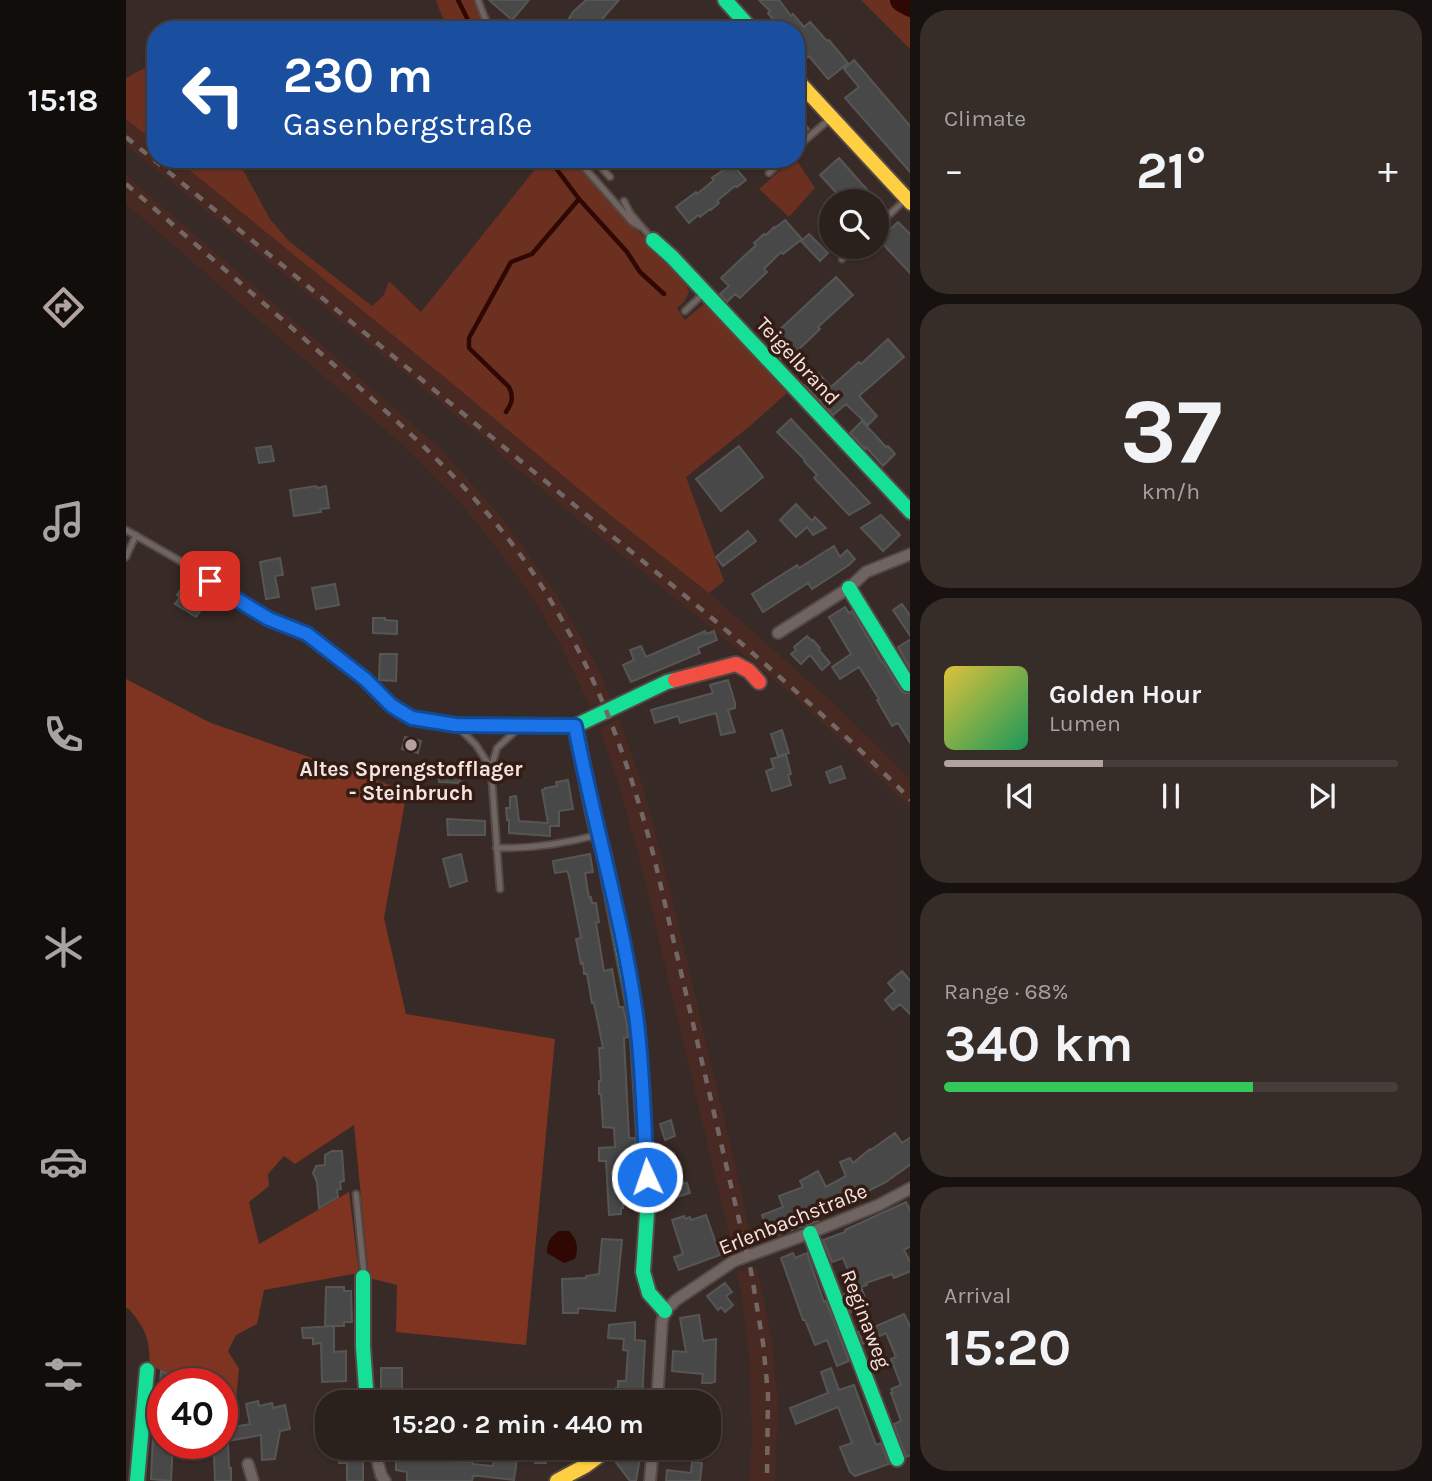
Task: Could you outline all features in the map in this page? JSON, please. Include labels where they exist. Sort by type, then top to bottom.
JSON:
[{"type":"street","points":[[725,0],[744,21]]},
{"type":"street","points":[[805,89],[909,199]]},
{"type":"street","name":"Teigelbrand","points":[[653,240],[910,511]]},
{"type":"street","points":[[778,634],[849,588],[866,572],[910,554]]},
{"type":"street","points":[[849,588],[908,684]]},
{"type":"street","points":[[658,1390],[665,1311],[649,1293],[643,1272],[648,1198],[637,1024],[575,726],[667,682],[736,664],[742,665],[759,682]]},
{"type":"street","name":"Erlenbachstraße","points":[[665,1311],[676,1300],[734,1261],[879,1205],[910,1189]]},
{"type":"street","name":"Reginaweg","points":[[810,1233],[897,1459]]},
{"type":"street","points":[[363,1277],[366,1390]]},
{"type":"street","points":[[137,1481],[147,1370]]},
{"type":"street","points":[[378,1460],[385,1481]]},
{"type":"street","points":[[557,1481],[593,1460]]},
{"type":"street","points":[[650,1481],[652,1460]]},
{"type":"street","points":[[248,1464],[253,1481]]},
{"type":"lane","points":[[478,0],[486,21]]},
{"type":"lane","points":[[805,140],[831,118]]},
{"type":"lane","points":[[585,168],[632,222],[641,227]]},
{"type":"lane","points":[[602,168],[610,177]]},
{"type":"lane","points":[[769,173],[774,168]]},
{"type":"lane","points":[[889,216],[909,199]]},
{"type":"lane","points":[[624,201],[653,240]]},
{"type":"lane","points":[[685,311],[705,292]]},
{"type":"lane","points":[[126,530],[189,566],[269,619],[307,634],[365,679],[392,706],[412,718],[456,725],[575,726]]},
{"type":"lane","points":[[126,557],[136,535]]},
{"type":"lane","points":[[456,725],[476,745],[491,768]]},
{"type":"lane","points":[[500,889],[491,768],[497,748],[521,726]]},
{"type":"lane","points":[[496,848],[524,849],[599,835]]},
{"type":"lane","points":[[356,1194],[363,1277]]},
{"type":"lane","points":[[142,1423],[147,1423]]},
{"type":"shaded area","points":[[436,0],[473,0],[484,21],[445,21]]},
{"type":"shaded area","points":[[861,0],[910,0],[910,49]]},
{"type":"shaded area","points":[[147,67],[147,136],[126,119],[126,78]]},
{"type":"shaded area","points":[[126,119],[147,136],[147,162],[126,145]]},
{"type":"shaded area","points":[[154,168],[187,168],[709,593],[831,701],[910,779],[910,808],[788,691],[501,456],[491,444]]},
{"type":"shaded area","points":[[187,168],[242,168],[270,219],[290,242],[372,306],[384,295],[389,281],[421,312],[536,168],[581,168],[686,284],[689,292],[677,308],[685,320],[705,303],[787,393],[686,477],[724,581],[709,593],[610,515]]},
{"type":"shaded area","points":[[783,168],[802,168],[815,188],[789,217],[759,189]]},
{"type":"shaded area","points":[[126,175],[439,447],[503,519],[557,595],[598,668],[611,699],[590,707],[562,647],[537,605],[461,503],[406,448],[126,204]]},
{"type":"shaded area","points":[[126,679],[211,723],[407,791],[384,918],[406,1014],[555,1039],[526,1345],[396,1332],[397,1285],[369,1278],[354,1125],[295,1164],[284,1156],[268,1174],[269,1186],[249,1202],[259,1244],[349,1192],[359,1273],[264,1290],[257,1324],[236,1335],[228,1351],[239,1369],[238,1379],[238,1368],[150,1366],[146,1335],[126,1308]]},
{"type":"shaded area","points":[[619,719],[642,783],[669,885],[740,1186],[751,1240],[747,1244],[732,1247],[642,869],[620,788],[600,729]]},
{"type":"shaded area","points":[[559,1231],[569,1231],[576,1244],[575,1259],[564,1263],[547,1253],[550,1240]]},
{"type":"shaded area","points":[[757,1268],[772,1339],[778,1404],[775,1481],[749,1481],[752,1439],[749,1353],[736,1271]]},
{"type":"building","points":[[489,0],[529,0],[512,20]]},
{"type":"building","points":[[586,0],[619,0],[600,21],[568,21]]},
{"type":"building","points":[[759,0],[779,0],[791,16],[793,14],[799,21],[774,21],[768,13],[770,11]]},
{"type":"building","points":[[810,22],[848,63],[828,79],[809,56],[805,59],[805,26]]},
{"type":"building","points":[[854,60],[910,126],[910,172],[845,98],[859,87],[844,69]]},
{"type":"building","points":[[839,158],[867,189],[833,189],[820,175]]},
{"type":"building","points":[[726,168],[736,168],[746,180],[717,201],[719,203],[711,210],[700,217],[698,215],[689,223],[676,207],[696,192],[697,194],[714,180],[712,178]]},
{"type":"building","points":[[785,220],[802,239],[783,254],[781,252],[764,269],[767,272],[740,298],[735,294],[727,302],[720,294],[729,286],[721,278],[756,245],[754,243]]},
{"type":"building","points":[[898,222],[910,234],[910,273],[889,251],[889,231]]},
{"type":"building","points":[[809,234],[819,244],[819,259],[822,259],[820,261],[801,241]]},
{"type":"building","points":[[836,277],[853,295],[818,327],[820,329],[793,355],[789,351],[781,359],[773,351],[782,343],[774,335]]},
{"type":"building","points":[[888,339],[904,357],[859,396],[877,416],[868,425],[846,404],[833,415],[805,385],[818,373],[831,387]]},
{"type":"building","points":[[791,419],[870,503],[849,515],[814,478],[817,475],[805,460],[777,432]]},
{"type":"building","points":[[862,421],[895,454],[883,466],[850,433]]},
{"type":"building","points":[[271,446],[274,461],[259,463],[256,448]]},
{"type":"building","points":[[739,446],[763,477],[721,511],[696,479]]},
{"type":"building","points":[[326,486],[329,508],[320,509],[321,512],[294,516],[290,490]]},
{"type":"building","points":[[796,504],[812,521],[815,517],[826,528],[813,535],[807,527],[796,537],[780,520]]},
{"type":"building","points":[[881,515],[900,535],[883,551],[861,528]]},
{"type":"building","points":[[748,531],[756,541],[723,566],[716,557]]},
{"type":"building","points":[[834,546],[840,557],[847,550],[855,559],[812,589],[808,583],[763,612],[752,594],[797,565],[799,568]]},
{"type":"building","points":[[280,558],[283,575],[275,576],[279,597],[266,599],[260,562]]},
{"type":"building","points":[[187,580],[210,596],[196,617],[175,604],[180,597],[177,595]]},
{"type":"building","points":[[335,584],[339,605],[316,609],[312,588]]},
{"type":"building","points":[[902,604],[910,616],[910,636],[893,610]]},
{"type":"building","points":[[845,607],[849,613],[852,611],[900,689],[904,693],[910,693],[910,742],[898,723],[892,726],[859,667],[840,679],[832,667],[851,654],[829,617]]},
{"type":"building","points":[[373,618],[397,621],[397,634],[373,633]]},
{"type":"building","points":[[705,631],[706,634],[714,631],[717,640],[698,648],[700,653],[631,682],[623,665],[634,660],[630,650],[641,646],[646,657]]},
{"type":"building","points":[[807,636],[820,648],[830,663],[822,670],[810,655],[801,664],[791,654],[796,650],[794,647]]},
{"type":"building","points":[[910,640],[910,668],[898,647]]},
{"type":"building","points":[[380,654],[397,654],[396,681],[379,680]]},
{"type":"building","points":[[728,680],[735,708],[728,710],[735,732],[721,735],[716,713],[680,723],[678,716],[655,723],[651,710],[713,693],[710,685]]},
{"type":"building","points":[[782,730],[789,753],[778,756],[771,734]]},
{"type":"building","name":"Altes Sprengstofflager - Steinbruch","points":[[405,737],[421,741],[418,753],[402,749]]},
{"type":"building","points":[[786,755],[791,785],[772,791],[766,771],[774,768],[771,759]]},
{"type":"building","points":[[438,764],[463,783],[439,782]]},
{"type":"building","points":[[841,766],[845,778],[830,783],[826,772]]},
{"type":"building","points":[[568,780],[573,809],[559,811],[559,826],[550,826],[550,836],[509,833],[506,808],[510,808],[510,797],[516,796],[519,821],[548,823],[542,790],[557,786],[556,782]]},
{"type":"building","points":[[447,819],[485,821],[485,835],[448,835]]},
{"type":"building","points":[[461,854],[467,881],[450,887],[443,859]]},
{"type":"building","points":[[590,854],[593,872],[585,873],[589,898],[591,897],[592,903],[596,903],[599,922],[596,923],[604,971],[612,969],[619,1007],[623,1007],[627,1025],[628,1037],[624,1038],[629,1138],[635,1138],[636,1156],[627,1157],[626,1160],[626,1184],[629,1183],[630,1203],[623,1203],[621,1214],[609,1215],[606,1161],[599,1161],[599,1148],[615,1147],[614,1128],[603,1127],[599,1094],[599,1048],[603,1048],[587,974],[584,974],[576,939],[581,938],[569,876],[567,871],[555,873],[553,861]]},
{"type":"building","points":[[902,971],[910,981],[910,1014],[900,1004],[893,1010],[885,1000],[895,991],[888,983]]},
{"type":"building","points":[[671,1120],[675,1136],[665,1140],[660,1124]]},
{"type":"building","points":[[895,1133],[902,1143],[910,1138],[910,1165],[886,1182],[816,1218],[818,1221],[770,1238],[762,1215],[783,1207],[779,1196],[803,1187],[800,1181],[818,1171],[826,1187],[846,1176],[840,1162],[850,1158],[853,1163]]},
{"type":"building","points":[[332,1151],[342,1151],[344,1181],[340,1182],[341,1189],[337,1190],[338,1197],[319,1208],[317,1182],[313,1173],[316,1166],[325,1165],[325,1155]]},
{"type":"building","points":[[674,1153],[683,1184],[687,1183],[690,1193],[667,1200],[658,1158]]},
{"type":"building","points":[[906,1202],[910,1210],[910,1247],[904,1250],[910,1261],[910,1271],[894,1278],[892,1274],[861,1287],[868,1305],[864,1307],[872,1328],[904,1314],[910,1326],[910,1455],[906,1457],[894,1424],[901,1421],[891,1393],[891,1389],[901,1385],[891,1359],[896,1357],[886,1333],[863,1344],[858,1332],[862,1330],[844,1294],[856,1289],[843,1258],[832,1262],[823,1240]]},
{"type":"building","points":[[706,1215],[720,1255],[679,1270],[674,1257],[683,1254],[672,1220],[684,1216],[685,1219],[690,1217],[691,1220]]},
{"type":"building","points":[[602,1239],[622,1240],[615,1311],[578,1308],[578,1313],[563,1313],[562,1279],[586,1278],[599,1274]]},
{"type":"building","points":[[793,1253],[795,1258],[807,1253],[849,1361],[837,1366],[827,1340],[815,1345],[781,1258]]},
{"type":"building","points":[[725,1283],[732,1292],[726,1296],[733,1305],[725,1312],[721,1307],[718,1310],[707,1296]]},
{"type":"building","points":[[326,1287],[344,1287],[344,1291],[351,1291],[352,1322],[344,1322],[344,1326],[325,1326]]},
{"type":"building","points":[[699,1315],[703,1341],[716,1339],[715,1382],[710,1383],[702,1383],[703,1374],[672,1371],[673,1351],[686,1352],[680,1318]]},
{"type":"building","points":[[635,1322],[635,1340],[645,1341],[643,1390],[616,1390],[618,1381],[626,1381],[628,1351],[623,1350],[624,1339],[608,1338],[609,1325]]},
{"type":"building","points":[[334,1326],[334,1352],[346,1351],[346,1381],[322,1382],[321,1343],[313,1344],[313,1338],[303,1338],[302,1328]]},
{"type":"building","points":[[381,1368],[402,1368],[402,1389],[381,1390]]},
{"type":"building","points":[[831,1368],[839,1390],[854,1385],[876,1445],[881,1443],[889,1464],[855,1476],[850,1472],[840,1447],[852,1443],[838,1407],[796,1424],[790,1408],[828,1393],[821,1372]]},
{"type":"building","points":[[258,1401],[259,1406],[272,1403],[273,1408],[285,1405],[290,1429],[280,1431],[275,1459],[262,1460],[261,1435],[238,1439],[238,1426],[250,1424],[246,1404]]},
{"type":"building","points":[[152,1459],[172,1459],[171,1481],[151,1479]]},
{"type":"building","points":[[214,1459],[229,1459],[231,1481],[215,1481]]},
{"type":"building","points":[[339,1460],[363,1460],[363,1481],[347,1481],[347,1463],[339,1463]]},
{"type":"building","points":[[386,1460],[473,1462],[493,1466],[494,1460],[517,1460],[514,1480],[473,1476],[472,1481],[407,1481],[407,1472],[396,1470],[396,1461]]},
{"type":"building","points":[[536,1460],[546,1460],[546,1463],[535,1463]]},
{"type":"building","points":[[640,1460],[636,1481],[630,1481],[615,1461]]},
{"type":"building","points":[[692,1462],[702,1463],[700,1481],[666,1481],[667,1470],[691,1473]]},
{"type":"waterway","points":[[458,0],[468,21]]},
{"type":"waterway","points":[[902,0],[910,4]]},
{"type":"waterway","points":[[506,412],[512,400],[509,387],[469,348],[469,338],[511,262],[532,254],[579,199],[556,168]]},
{"type":"waterway","points":[[579,199],[627,252],[640,272],[664,294]]},
{"type":"railway","points":[[126,137],[147,154]]},
{"type":"railway","points":[[164,168],[706,613],[836,728],[910,799]]},
{"type":"railway","points":[[126,184],[364,391],[478,502],[527,564],[583,660],[623,756],[654,857],[751,1271],[768,1393],[767,1481]]},
{"type":"traffic: fast","points":[[725,0],[744,21]]},
{"type":"traffic: fast","points":[[653,240],[910,511]]},
{"type":"traffic: fast","points":[[849,588],[908,684]]},
{"type":"traffic: fast","points":[[665,1311],[649,1293],[643,1272],[648,1198],[637,1024],[605,859],[575,726],[675,680]]},
{"type":"traffic: fast","points":[[810,1233],[897,1459]]},
{"type":"traffic: fast","points":[[363,1277],[366,1390]]},
{"type":"traffic: fast","points":[[137,1481],[147,1370]]},
{"type":"traffic: slow","points":[[805,89],[910,202]]},
{"type":"traffic: slow","points":[[557,1481],[593,1460]]},
{"type":"traffic: jam","points":[[675,680],[736,664],[749,671],[759,682]]},
{"type":"place","name":"Altes Sprengstofflager - Steinbruch","points":[[411,745]]},
{"type":"route","points":[[210,581],[269,619],[307,634],[365,679],[392,706],[412,718],[456,725],[575,726],[634,1006],[647,1177]]}]
